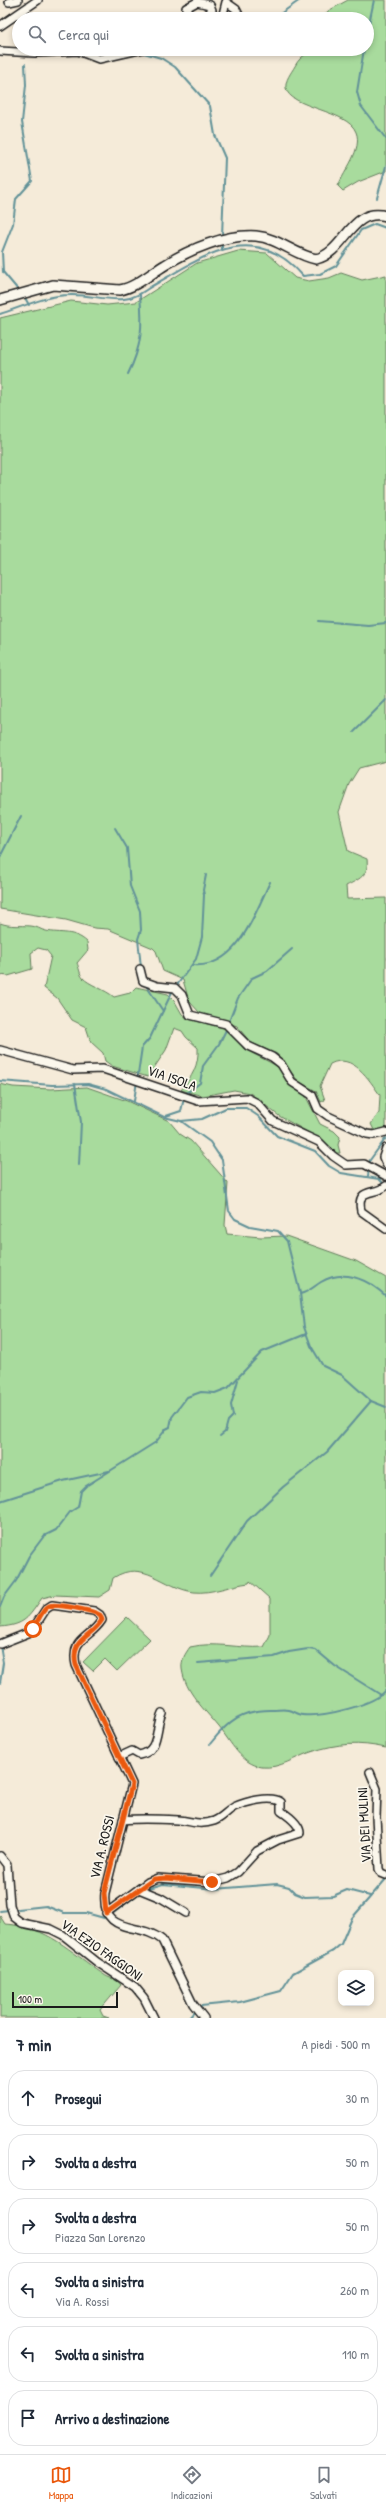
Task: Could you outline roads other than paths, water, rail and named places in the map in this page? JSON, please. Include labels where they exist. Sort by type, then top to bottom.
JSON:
[{"type":"main road","points":[[0,300],[53,286],[120,290],[130,288],[182,255],[216,242],[247,236],[272,240],[316,259],[331,253],[353,225],[362,218],[378,214],[386,216]]},
{"type":"street","points":[[9,2],[18,0]]},
{"type":"street","points":[[18,12],[38,0]]},
{"type":"street","points":[[186,8],[197,2],[210,5],[212,10],[210,12]]},
{"type":"street","points":[[224,12],[226,2],[237,12]]},
{"type":"street","points":[[0,26],[12,16]]},
{"type":"street","points":[[0,51],[12,52]]},
{"type":"street","points":[[91,56],[99,59],[112,56]]},
{"type":"street","points":[[140,969],[143,981],[158,986],[175,988],[182,995],[190,1015],[226,1024],[248,1046],[272,1057],[281,1064],[292,1082],[312,1095],[318,1109],[328,1116],[367,1134],[374,1135],[386,1132]]},
{"type":"street","name":"VIA ISOLA","points":[[0,1050],[73,1070],[103,1069],[198,1102],[247,1098],[257,1103],[273,1121],[319,1142],[333,1156],[346,1164],[364,1164],[386,1176]]},
{"type":"street","points":[[386,1148],[383,1157],[386,1164]]},
{"type":"street","points":[[386,1186],[382,1189],[366,1193],[362,1197],[361,1211],[386,1230]]},
{"type":"street","name":"VIA A. ROSSI","points":[[0,1644],[13,1640],[33,1629],[46,1608],[52,1605],[94,1611],[100,1615],[102,1620],[95,1631],[81,1639],[74,1649],[76,1665],[132,1786],[104,1893],[106,1913]]},
{"type":"street","points":[[119,1758],[132,1751],[139,1755],[144,1755],[156,1743],[162,1713]]},
{"type":"street","name":"VIA DEI MULINI","points":[[370,1772],[377,1789],[376,1816],[379,1869],[381,1873],[386,1875]]},
{"type":"street","points":[[123,1820],[178,1820],[192,1824],[202,1823],[214,1821],[233,1808],[245,1803],[276,1799],[281,1802],[281,1810],[300,1829],[300,1833],[297,1835],[278,1840],[257,1851],[238,1872],[228,1878],[212,1882],[158,1878],[139,1889],[106,1913],[111,1920],[122,1926],[154,1935],[162,1940],[193,2004],[204,2018]]},
{"type":"street","name":"VIA EZIO FAGGIONI","points":[[0,1856],[7,1865],[12,1911],[22,1923],[51,1929],[63,1935],[97,1962],[135,1987],[144,1998],[154,2018]]},
{"type":"street","points":[[139,1889],[162,1898],[186,1914]]},
{"type":"waterway","points":[[283,12],[300,0]]},
{"type":"waterway","points":[[371,12],[374,0]]},
{"type":"waterway","points":[[154,56],[161,58],[175,67],[210,106],[215,135],[225,158],[222,236]]},
{"type":"waterway","points":[[363,56],[357,92],[361,106],[386,139]]},
{"type":"waterway","points":[[19,291],[3,272],[2,252],[13,224],[16,199],[32,181],[22,122],[26,85],[25,64]]},
{"type":"waterway","points":[[377,198],[386,166]]},
{"type":"waterway","points":[[0,314],[52,297],[77,295],[117,299],[134,297],[196,261],[214,253],[232,248],[250,246],[268,250],[286,260],[303,276],[320,274],[336,266],[361,230],[375,224],[386,228]]},
{"type":"waterway","points":[[222,242],[222,251]]},
{"type":"waterway","points":[[128,374],[139,345],[141,326],[140,295]]},
{"type":"waterway","points":[[24,296],[29,305]]},
{"type":"waterway","points":[[319,621],[368,625],[386,623]]},
{"type":"waterway","points":[[354,732],[386,700]]},
{"type":"waterway","points":[[0,857],[21,816]]},
{"type":"waterway","points":[[115,828],[127,848],[130,886],[140,911],[141,930],[138,939],[141,967]]},
{"type":"waterway","points":[[134,1101],[142,1047],[150,1038],[172,992],[196,959],[202,937],[203,890],[206,875]]},
{"type":"waterway","points":[[193,965],[208,964],[221,958],[232,949],[250,924],[270,882]]},
{"type":"waterway","points":[[228,1024],[238,998],[252,978],[267,971],[292,949]]},
{"type":"waterway","points":[[145,984],[163,1011]]},
{"type":"waterway","points":[[166,1116],[181,1111],[185,1094],[200,1083],[203,1066],[219,1044],[227,1028]]},
{"type":"waterway","points":[[0,1081],[52,1085],[88,1084],[106,1089],[164,1117],[181,1121],[210,1142],[222,1160],[229,1211],[235,1219],[250,1226],[278,1231],[287,1241],[300,1293],[304,1327],[311,1346],[323,1366],[342,1375],[371,1401],[386,1407]]},
{"type":"waterway","points":[[75,1084],[81,1122],[79,1165]]},
{"type":"waterway","points":[[181,1121],[202,1119],[226,1108],[246,1108],[258,1116],[277,1136],[315,1151],[329,1166],[341,1173],[379,1179],[385,1185]]},
{"type":"waterway","points":[[368,1176],[370,1160],[386,1138]]},
{"type":"waterway","points":[[300,1294],[330,1278],[347,1276],[363,1280],[386,1296]]},
{"type":"waterway","points":[[0,1607],[4,1597],[16,1581],[29,1556],[44,1536],[56,1530],[70,1512],[78,1507],[81,1491],[86,1486],[156,1442],[166,1429],[170,1427],[172,1417],[187,1397],[201,1392],[215,1393],[228,1388],[262,1352],[306,1334]]},
{"type":"waterway","points":[[220,1436],[225,1432],[228,1421],[233,1416],[231,1405],[238,1380]]},
{"type":"waterway","points":[[210,1576],[247,1521],[283,1487],[327,1452],[371,1401]]},
{"type":"waterway","points":[[0,1501],[63,1481],[109,1471]]},
{"type":"waterway","points":[[0,1645],[3,1663],[0,1683]]},
{"type":"waterway","points":[[198,1663],[274,1657],[289,1652],[308,1649],[316,1650],[335,1666],[381,1695]]},
{"type":"waterway","points":[[210,1744],[230,1722],[245,1714],[263,1710],[287,1710],[301,1715],[335,1712],[371,1701],[386,1690]]},
{"type":"waterway","points":[[201,2006],[240,2002],[281,1991],[293,1973],[333,1951],[341,1944],[352,1918],[386,1879]]},
{"type":"waterway","points":[[146,1889],[163,1884],[215,1889],[277,1884],[289,1887],[295,1893],[305,1897],[333,1896],[347,1890],[370,1896]]},
{"type":"waterway","points":[[111,1915],[137,1895]]},
{"type":"waterway","points":[[0,1911],[46,1906],[64,1913],[86,1913],[104,1918]]},
{"type":"waterway","points":[[189,2018],[195,2011]]}]
